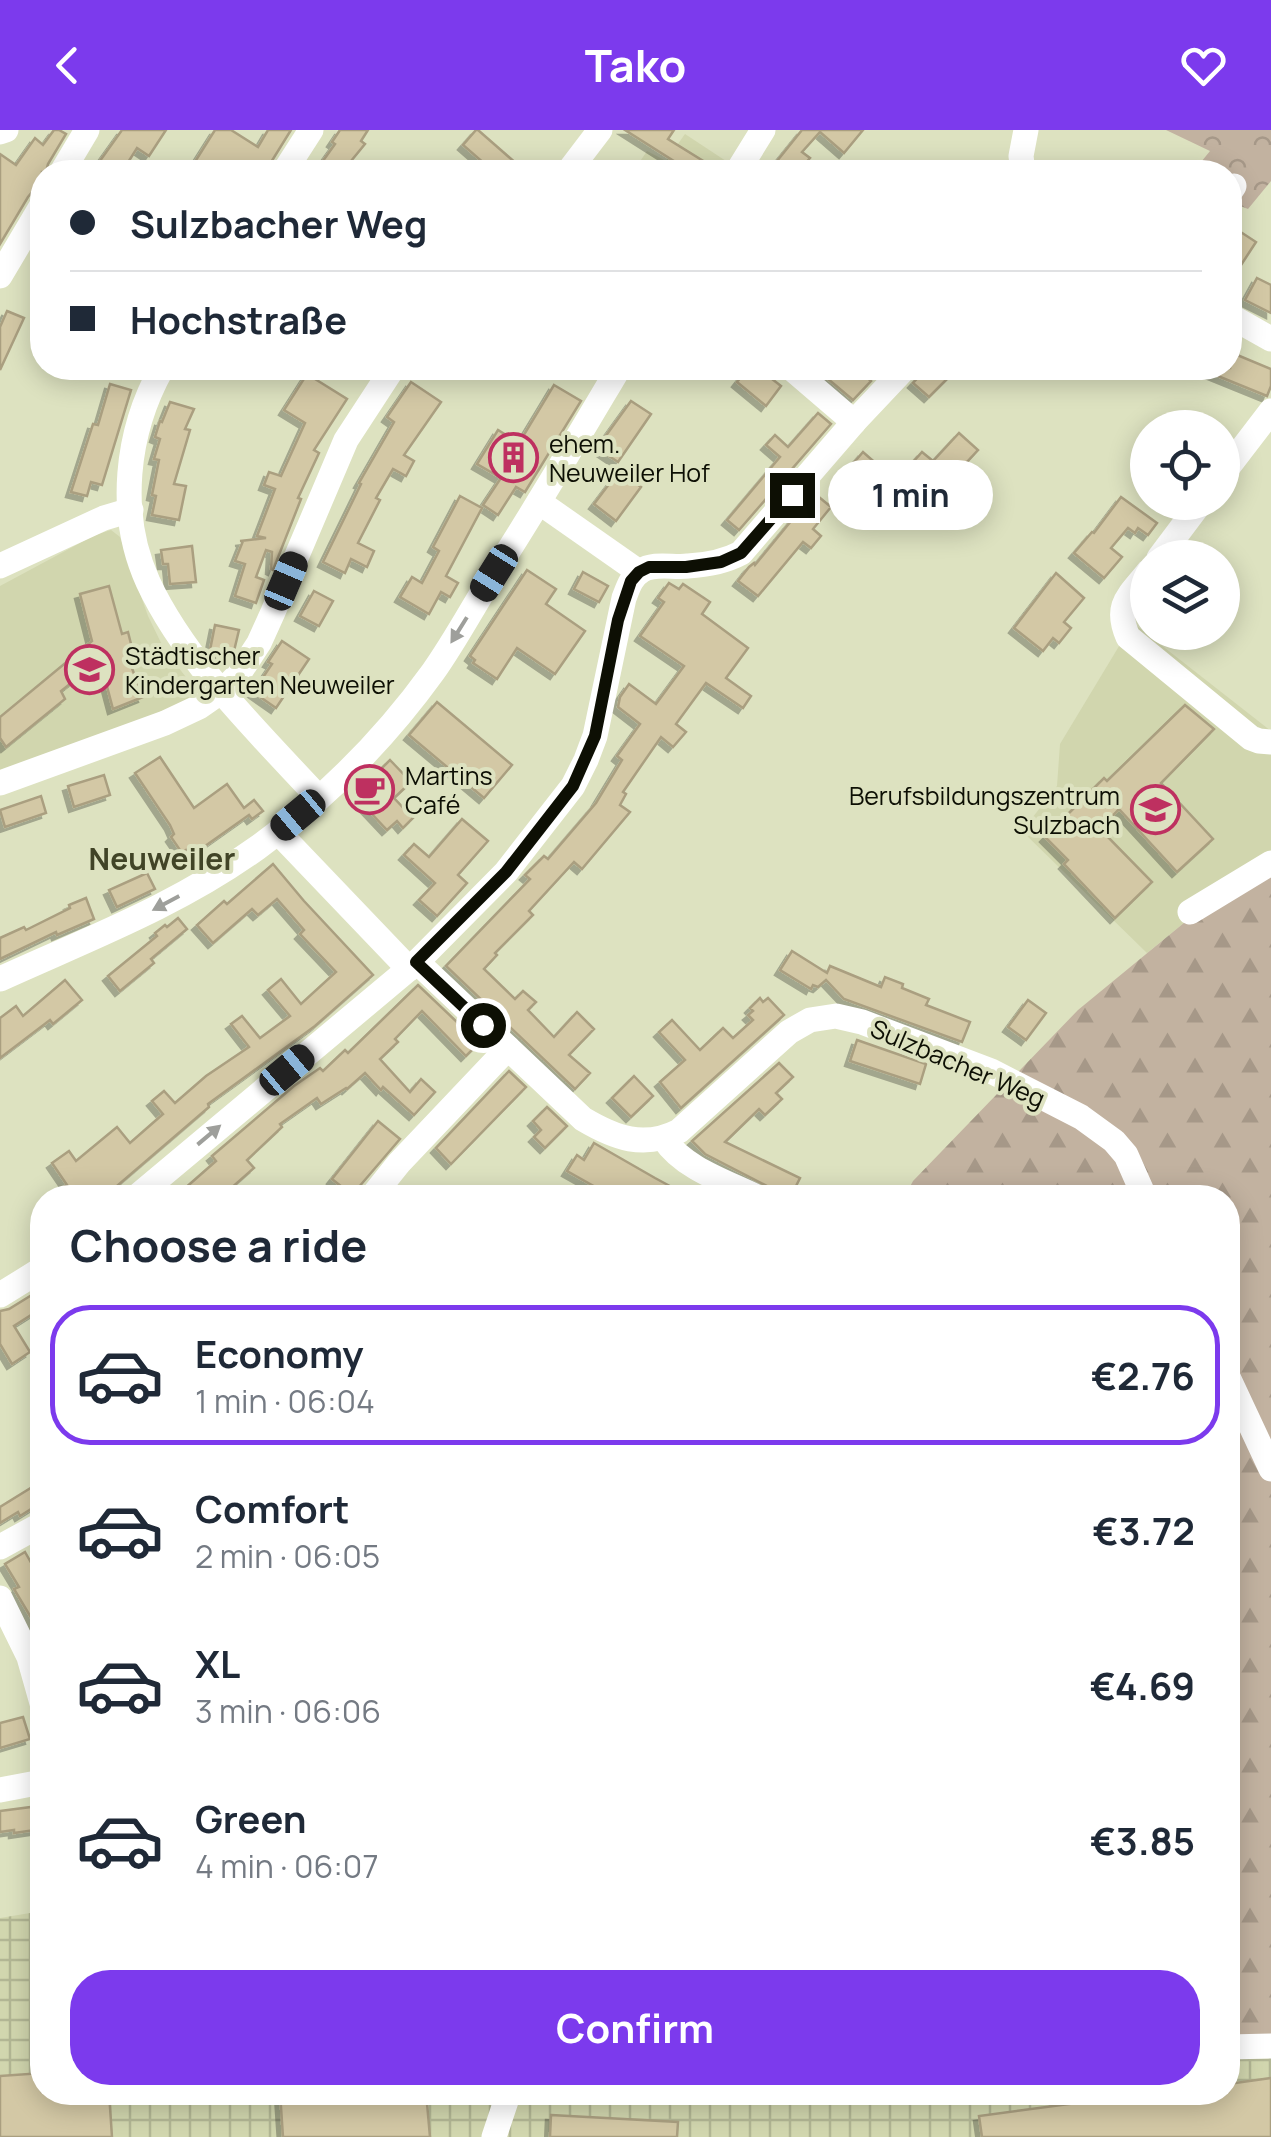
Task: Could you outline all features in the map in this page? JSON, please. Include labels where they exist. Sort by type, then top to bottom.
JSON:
[{"type":"street","points":[[69,160],[87,130]]},
{"type":"street","points":[[292,160],[311,130]]},
{"type":"street","points":[[577,160],[600,130]]},
{"type":"street","points":[[744,160],[763,130]]},
{"type":"street","points":[[1022,160],[1026,130]]},
{"type":"street","points":[[0,276],[30,225]]},
{"type":"street","points":[[1242,323],[1271,339]]},
{"type":"street","points":[[156,380],[131,453],[129,485],[138,553],[148,581],[168,617],[222,691],[319,798]]},
{"type":"street","points":[[0,783],[165,724],[199,707],[238,675],[258,643],[346,440],[385,380]]},
{"type":"street","points":[[0,979],[174,899],[278,832],[362,758],[434,669],[613,380]]},
{"type":"street","points":[[805,380],[854,422]]},
{"type":"street","points":[[150,1185],[413,966],[506,872],[573,786],[595,736],[618,620],[631,581],[639,572],[660,566],[721,562],[741,553],[894,380]]},
{"type":"street","points":[[1240,451],[1271,411]]},
{"type":"street","points":[[539,502],[639,572]]},
{"type":"street","points":[[0,566],[104,518],[131,510]]},
{"type":"street","points":[[1130,595],[1121,610],[1130,638]]},
{"type":"street","points":[[1145,650],[1251,738],[1271,742]]},
{"type":"street","points":[[278,832],[413,966],[584,1118],[605,1132],[647,1141],[664,1139],[688,1163],[733,1185]]},
{"type":"street","points":[[1190,912],[1271,862]]},
{"type":"street","name":"Sulzbacher Weg","points":[[664,1139],[679,1131],[788,1032],[810,1020],[836,1016],[862,1022],[991,1072],[1081,1117],[1126,1155],[1139,1185]]},
{"type":"street","points":[[382,1185],[508,1048]]},
{"type":"street","points":[[0,1296],[30,1277]]},
{"type":"street","points":[[1240,1403],[1271,1469]]},
{"type":"street","points":[[0,1547],[30,1531]]},
{"type":"street","points":[[0,1598],[30,1661]]},
{"type":"street","points":[[0,1790],[30,1784]]},
{"type":"street","points":[[1240,2047],[1271,2046]]},
{"type":"street","points":[[494,2137],[505,2105]]},
{"type":"shaded area","points":[[685,134],[724,160],[667,160]]},
{"type":"shaded area","points":[[647,151],[664,160],[641,160]]},
{"type":"shaded area","name":"Städtischer Kindergarten Neuweiler","points":[[111,530],[120,537],[164,649],[196,690],[195,695],[157,717],[0,771],[0,586]]},
{"type":"shaded area","name":"Berufsbildungszentrum Sulzbach","points":[[1130,628],[1130,650],[1168,650],[1271,731],[1271,871],[1196,913],[1147,953],[1022,831],[1057,786],[1060,744]]},
{"type":"shaded area","points":[[30,1913],[30,2105],[1240,2105],[1240,2036],[1271,2035],[1271,2137],[0,2137],[0,1918]]},
{"type":"green space","points":[[1166,130],[1271,130],[1271,181],[1248,209],[1242,207],[1242,160],[1203,160],[1210,151]]},
{"type":"green space","points":[[1271,870],[1271,2035],[1240,2036],[1240,1185],[911,1185],[1078,1010],[1196,913]]},
{"type":"building","points":[[54,130],[66,134],[50,160],[30,160],[30,195],[0,244],[0,154],[16,165],[35,138],[43,145]]},
{"type":"building","points":[[122,130],[166,130],[149,156],[137,148],[130,160],[101,160]]},
{"type":"building","points":[[215,130],[231,130],[258,147],[268,130],[291,130],[272,160],[196,160]]},
{"type":"building","points":[[340,130],[368,130],[361,141],[365,144],[352,160],[324,160],[335,144],[332,142]]},
{"type":"building","points":[[478,130],[512,160],[480,160],[463,145]]},
{"type":"building","points":[[625,130],[674,130],[668,139],[702,160],[672,160]]},
{"type":"building","points":[[802,130],[863,130],[844,153],[820,132],[802,152],[808,160],[778,160]]},
{"type":"building","points":[[1242,233],[1256,242],[1242,264]]},
{"type":"building","points":[[1257,278],[1271,285],[1271,313],[1245,300]]},
{"type":"building","points":[[7,311],[24,318],[0,370],[0,327]]},
{"type":"building","points":[[1242,357],[1271,369],[1267,396],[1228,380],[1242,380]]},
{"type":"building","points":[[303,380],[317,380],[347,399],[314,450],[319,453],[298,498],[301,499],[273,570],[272,552],[266,550],[256,577],[264,580],[256,603],[235,596],[245,564],[235,561],[240,541],[266,538],[257,536],[275,489],[264,485],[269,472],[281,476],[305,423],[284,410]]},
{"type":"building","points":[[773,380],[781,386],[766,406],[737,382]]},
{"type":"building","points":[[829,380],[871,381],[853,400]]},
{"type":"building","points":[[916,380],[946,380],[929,397],[913,383]]},
{"type":"building","points":[[411,382],[441,402],[404,455],[414,461],[406,476],[393,469],[376,498],[380,500],[358,543],[374,551],[367,567],[351,559],[345,573],[323,562],[359,483],[394,422],[387,417]]},
{"type":"building","points":[[110,384],[131,390],[102,485],[91,482],[87,496],[71,492],[93,424],[98,425]]},
{"type":"building","points":[[554,385],[581,401],[525,492],[516,487],[498,515],[483,505],[501,478],[477,464],[498,430],[519,443]]},
{"type":"building","points":[[631,401],[651,414],[618,462],[597,448]]},
{"type":"building","points":[[170,402],[194,409],[185,429],[190,430],[174,484],[186,486],[179,520],[152,515],[159,460],[154,459],[160,439],[155,437]]},
{"type":"building","points":[[818,413],[831,424],[739,530],[727,520],[780,457],[766,445],[775,435],[788,447]]},
{"type":"building","points":[[959,433],[978,450],[928,504],[910,488],[886,517],[838,481],[863,452],[896,481],[922,452],[933,461]]},
{"type":"building","points":[[619,471],[641,487],[616,521],[594,504]]},
{"type":"building","points":[[814,493],[831,507],[813,529],[821,536],[811,548],[803,542],[758,596],[738,581]]},
{"type":"building","points":[[460,496],[482,508],[446,576],[458,583],[450,597],[441,592],[429,614],[400,597],[412,577],[422,583],[439,551],[433,547]]},
{"type":"building","points":[[1121,497],[1130,504],[1130,520],[1157,523],[1148,535],[1138,528],[1135,533],[1128,528],[1111,548],[1122,557],[1104,578],[1074,553]]},
{"type":"building","points":[[192,546],[196,582],[170,584],[168,564],[163,564],[161,550]]},
{"type":"building","points":[[527,570],[556,589],[546,604],[585,631],[555,674],[517,648],[497,679],[473,663],[475,660],[470,656]]},
{"type":"building","points":[[583,572],[608,586],[599,602],[574,589]]},
{"type":"building","points":[[1056,573],[1084,598],[1064,622],[1071,628],[1059,643],[1053,638],[1043,651],[1014,628]]},
{"type":"building","points":[[669,583],[679,589],[683,584],[710,602],[702,614],[748,648],[726,678],[751,696],[743,708],[706,683],[676,724],[686,732],[673,747],[661,737],[623,792],[626,794],[620,805],[630,812],[582,869],[574,862],[484,969],[515,999],[523,991],[536,1002],[528,1010],[554,1037],[577,1012],[594,1029],[569,1055],[590,1073],[575,1089],[446,966],[530,879],[525,875],[544,856],[548,859],[596,803],[622,760],[617,756],[640,724],[618,707],[629,684],[656,704],[684,666],[640,636],[664,602],[658,598]]},
{"type":"building","points":[[109,586],[122,634],[128,632],[132,648],[125,650],[143,697],[113,709],[100,660],[61,691],[65,699],[6,747],[0,738],[0,717],[92,641],[80,594]]},
{"type":"building","points":[[314,591],[333,601],[319,626],[300,616]]},
{"type":"building","points":[[215,625],[239,630],[230,657],[210,650]]},
{"type":"building","points":[[282,641],[309,659],[276,708],[253,692]]},
{"type":"building","points":[[437,702],[512,765],[484,798],[409,735]]},
{"type":"building","points":[[1185,705],[1214,729],[1161,783],[1213,839],[1177,872],[1119,809],[1100,829],[1152,882],[1115,918],[1064,864],[1068,860],[1045,837]]},
{"type":"building","points":[[160,757],[194,808],[227,784],[244,808],[254,800],[263,811],[252,819],[249,815],[191,856],[186,850],[182,853],[171,837],[174,834],[170,825],[135,773]]},
{"type":"building","points":[[390,760],[411,782],[394,798],[413,818],[403,828],[397,821],[387,830],[354,795]]},
{"type":"building","points":[[104,775],[110,795],[74,807],[68,786]]},
{"type":"building","points":[[41,796],[46,813],[5,827],[0,810]]},
{"type":"building","points":[[462,819],[488,841],[458,875],[467,883],[437,916],[419,900],[435,883],[404,855],[414,844],[429,857]]},
{"type":"building","points":[[273,864],[373,975],[315,1026],[208,1104],[118,1185],[67,1185],[52,1163],[69,1151],[76,1161],[117,1127],[130,1143],[163,1114],[152,1101],[164,1091],[175,1103],[249,1047],[231,1024],[242,1016],[260,1038],[290,1016],[268,990],[281,979],[301,1004],[336,972],[300,934],[304,930],[277,899],[258,915],[252,909],[213,943],[197,925],[224,901],[227,904]]},
{"type":"building","points":[[147,873],[155,889],[117,907],[109,890]]},
{"type":"building","points":[[86,898],[94,919],[0,959],[0,938],[24,927],[26,930]]},
{"type":"building","points":[[178,918],[187,929],[120,991],[108,976],[157,936],[155,933]]},
{"type":"building","points":[[792,951],[827,973],[830,966],[881,987],[885,977],[903,984],[902,988],[929,999],[926,1005],[970,1022],[962,1042],[844,999],[826,980],[811,989],[780,970]]},
{"type":"building","points":[[65,980],[82,1000],[0,1058],[0,1018],[16,1006],[23,1016]]},
{"type":"building","points":[[418,985],[479,1043],[466,1056],[422,1011],[380,1059],[410,1092],[421,1079],[435,1092],[414,1115],[365,1073],[347,1089],[321,1104],[317,1098],[280,1124],[282,1127],[247,1160],[254,1168],[235,1185],[189,1185],[216,1161],[212,1156],[294,1086],[320,1068],[323,1071],[345,1050],[348,1053]]},
{"type":"building","points":[[760,998],[763,1002],[768,998],[784,1015],[681,1108],[660,1082],[685,1060],[659,1032],[672,1020],[700,1050],[723,1028],[733,1038],[753,1020],[748,1015],[753,1011],[750,1008]]},
{"type":"building","points":[[1028,1000],[1046,1013],[1026,1040],[1008,1027]]},
{"type":"building","points":[[857,1040],[926,1064],[920,1084],[850,1061]]},
{"type":"building","points":[[779,1063],[793,1077],[776,1093],[782,1099],[765,1115],[759,1109],[725,1142],[800,1178],[796,1185],[765,1185],[705,1154],[692,1141]]},
{"type":"building","points":[[509,1071],[526,1087],[451,1164],[436,1148]]},
{"type":"building","points":[[634,1076],[653,1096],[631,1117],[612,1098]]},
{"type":"building","points":[[547,1107],[567,1126],[545,1148],[534,1137],[541,1130],[533,1121]]},
{"type":"building","points":[[378,1121],[400,1139],[361,1185],[340,1185],[332,1179]]},
{"type":"building","points":[[594,1143],[669,1185],[592,1185],[567,1171],[577,1155],[584,1160]]},
{"type":"building","points":[[30,1296],[30,1316],[14,1326],[30,1352],[12,1364],[0,1344],[0,1311]]},
{"type":"building","points":[[30,1488],[30,1510],[20,1516],[18,1512],[0,1523],[0,1507]]},
{"type":"building","points":[[25,1552],[30,1561],[30,1616],[14,1589],[19,1587],[5,1564]]},
{"type":"building","points":[[23,1717],[30,1739],[0,1748],[0,1723]]},
{"type":"building","points":[[30,1807],[30,1831],[0,1832],[0,1811]]},
{"type":"building","points":[[30,2074],[30,2105],[110,2105],[112,2137],[0,2137],[0,2076]]},
{"type":"building","points":[[1271,2078],[1271,2137],[982,2137],[979,2116],[1062,2105],[1240,2105],[1240,2082]]},
{"type":"building","points":[[281,2105],[427,2105],[430,2137],[283,2137]]},
{"type":"building","points":[[551,2115],[678,2122],[677,2137],[550,2137]]},
{"type":"place","name":"ehem. Neuweiler Hof","points":[[514,457]]},
{"type":"place","name":"Städtischer Kindergarten Neuweiler","points":[[90,669]]},
{"type":"place","name":"Martins Café","points":[[370,789]]},
{"type":"place","name":"Berufsbildungszentrum Sulzbach","points":[[1155,809]]},
{"type":"district","name":"Neuweiler","points":[[162,858]]},
{"type":"route","points":[[483,1025],[416,962],[506,872],[573,786],[595,736],[618,620],[631,581],[649,567],[721,562],[741,553],[792,495]]}]
